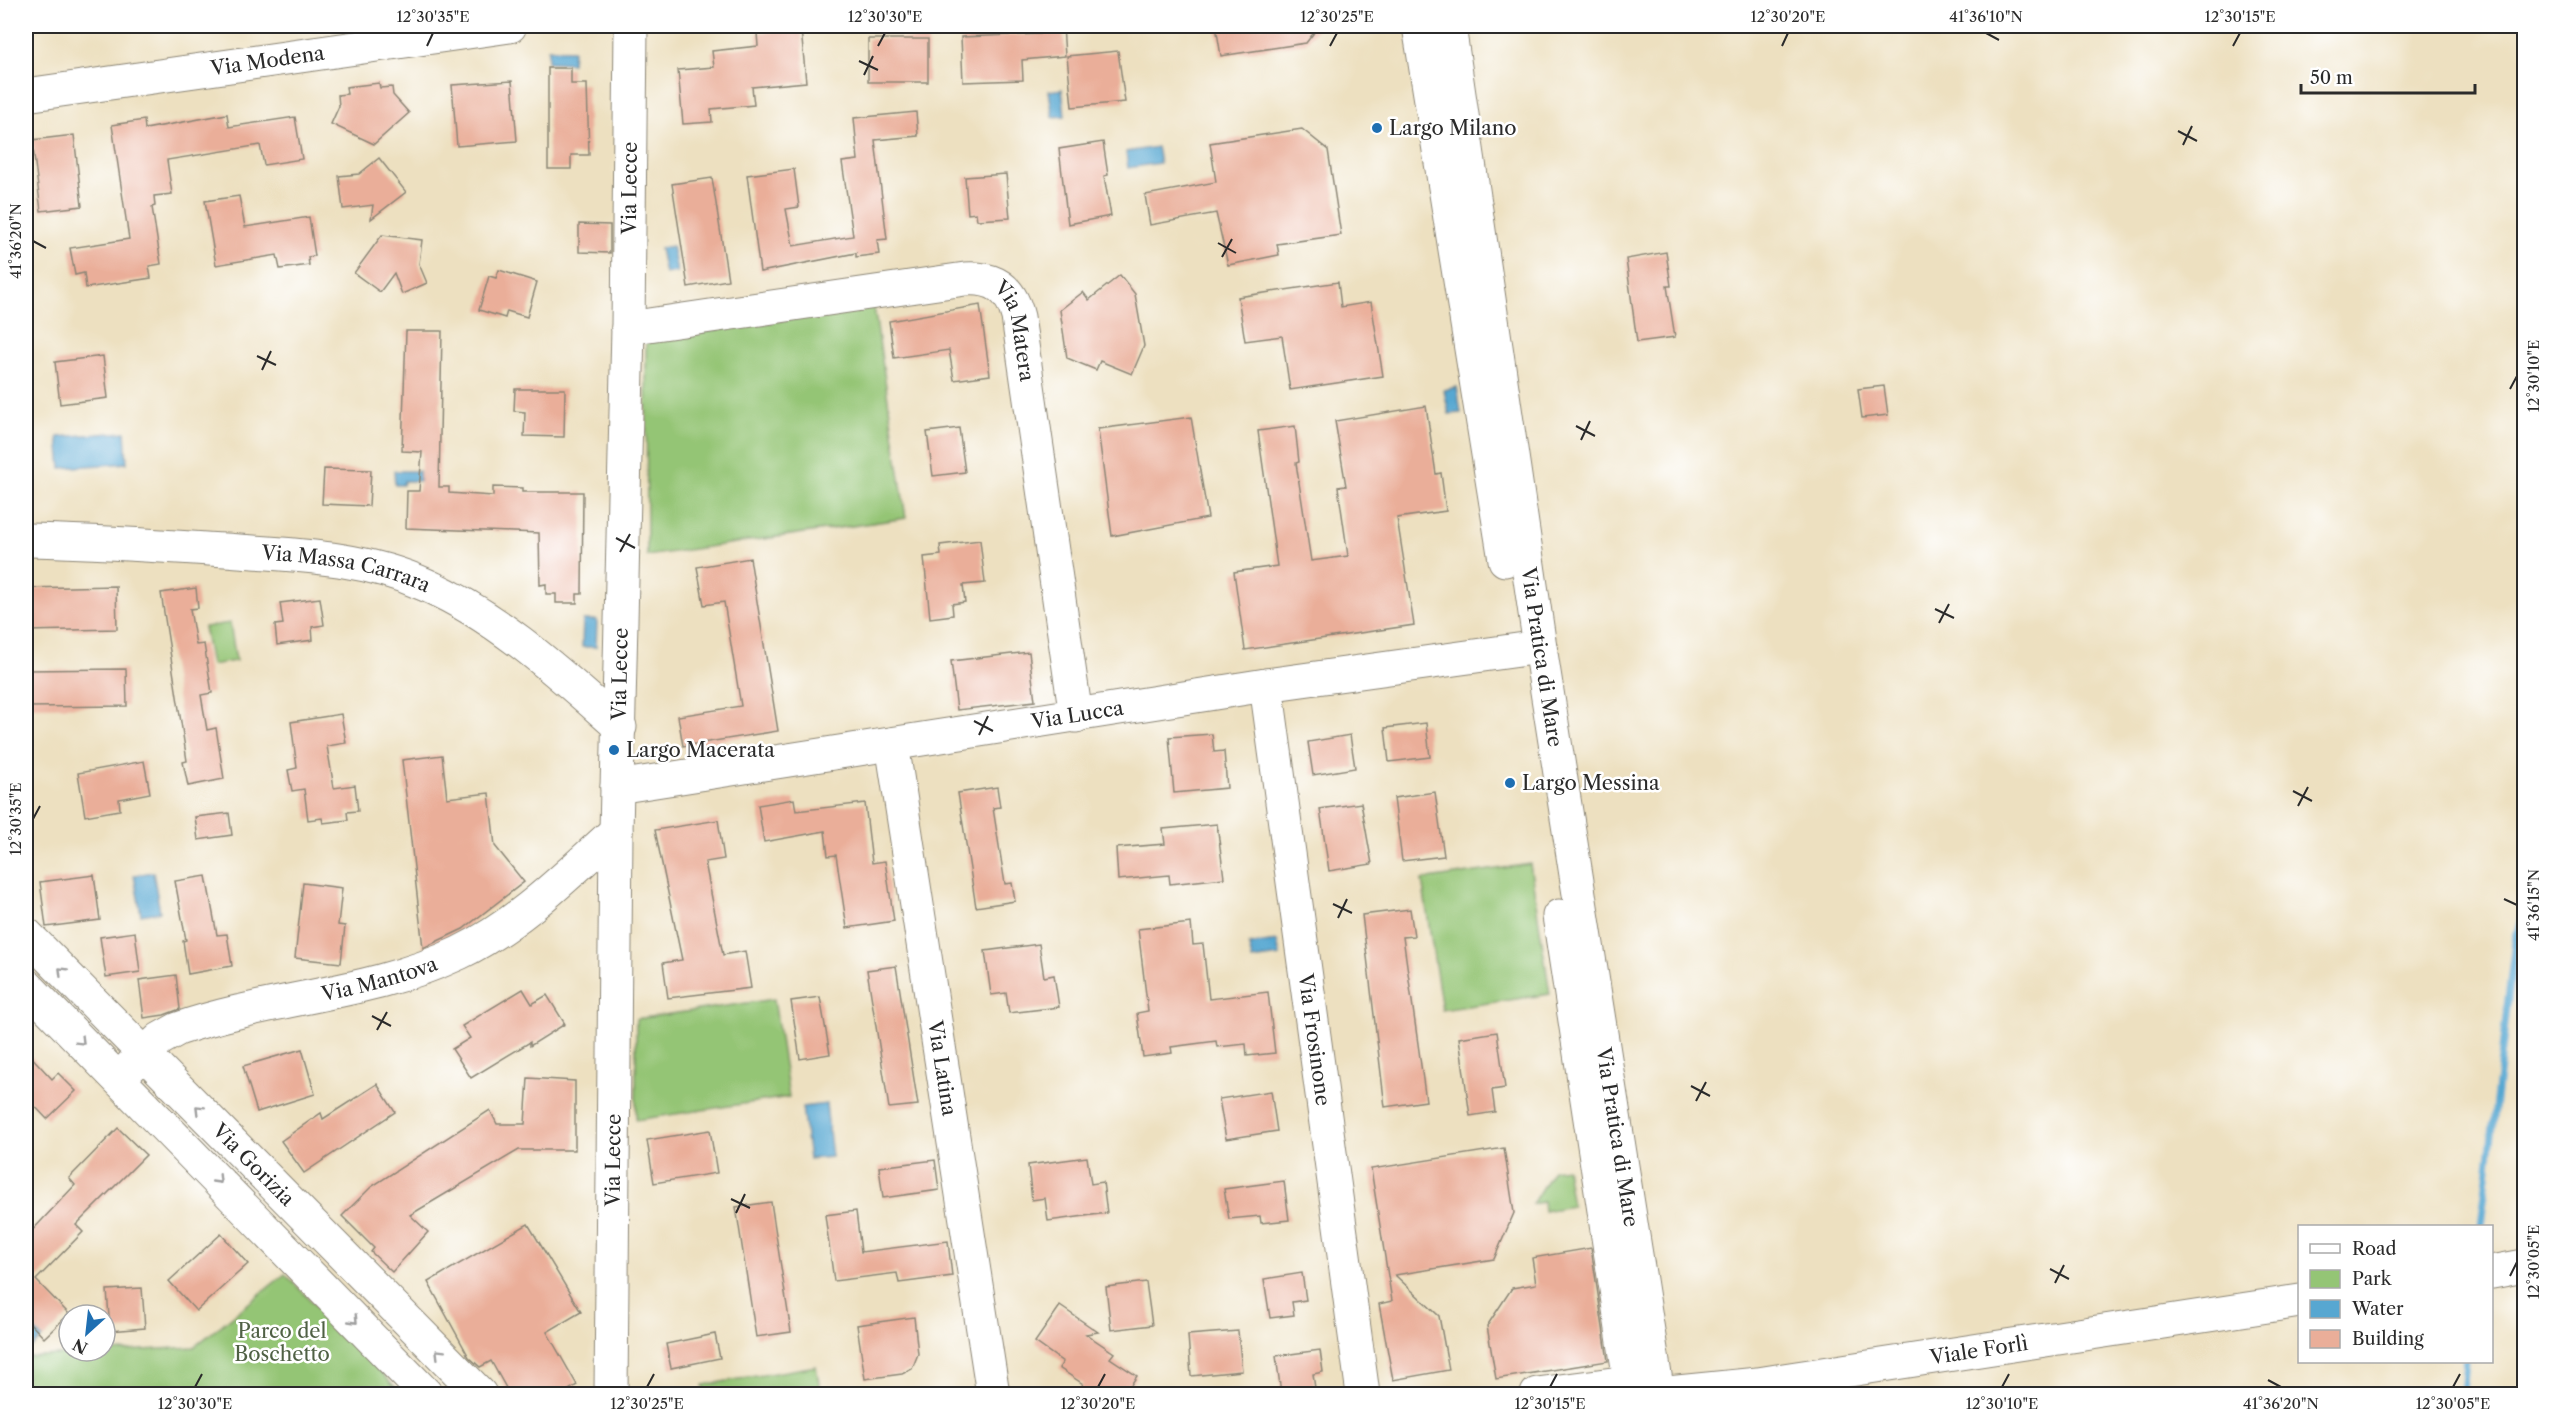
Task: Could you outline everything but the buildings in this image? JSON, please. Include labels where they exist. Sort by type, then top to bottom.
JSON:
[{"type":"street","name":"Via Modena","points":[[26,95],[510,26]]},
{"type":"street","name":"Via Lecce","points":[[611,1395],[616,831],[628,328],[631,26]]},
{"type":"street","points":[[1419,26],[1530,648]]},
{"type":"street","name":"Via Pratica di Mare","points":[[1449,26],[1530,648],[1650,1387]]},
{"type":"street","name":"Via Matera","points":[[628,328],[964,279],[983,279],[1001,285],[1012,299],[1018,317],[1076,716]]},
{"type":"street","name":"Via Massa Carrara","points":[[26,540],[136,544],[262,553],[350,561],[384,569],[434,589],[494,624],[555,670],[620,727]]},
{"type":"street","name":"Via Lucca","points":[[617,787],[1266,685],[1530,648]]},
{"type":"street","name":"Via Frosinone","points":[[1266,685],[1363,1395]]},
{"type":"street","name":"Via Latina","points":[[892,744],[993,1395]]},
{"type":"street","name":"Via Mantova","points":[[118,1078],[171,1032],[185,1026],[388,978],[459,953],[494,933],[531,906],[616,831]]},
{"type":"street","points":[[1537,1395],[1650,1387],[1546,834]]},
{"type":"street","name":"Via Gorizia","points":[[26,934],[480,1395]]},
{"type":"street","name":"Via Gorizia","points":[[26,985],[426,1395]]},
{"type":"street","points":[[2493,1272],[2524,1266]]},
{"type":"street","name":"Viale Forlì","points":[[1650,1387],[1758,1384],[2298,1301]]},
{"type":"green space","points":[[874,307],[906,518],[647,556],[646,340]]},
{"type":"green space","points":[[230,623],[236,661],[211,665],[204,627]]},
{"type":"green space","points":[[1530,864],[1550,994],[1442,1010],[1422,880]]},
{"type":"green space","points":[[774,999],[789,1097],[636,1120],[636,1019]]},
{"type":"green space","points":[[1566,1168],[1572,1206],[1544,1211],[1543,1202],[1532,1204],[1553,1170]]},
{"type":"green space","name":"Parco del Boschetto","points":[[285,1274],[402,1394],[26,1394],[26,1357],[57,1355],[57,1363],[117,1363],[117,1352],[194,1347]]},
{"type":"green space","points":[[816,1366],[821,1394],[705,1394],[703,1385]]},
{"type":"water","points":[[548,49],[573,50],[572,63],[548,62]]},
{"type":"water","points":[[1062,89],[1065,116],[1053,117],[1049,91]]},
{"type":"water","points":[[1157,147],[1160,163],[1128,168],[1126,152]]},
{"type":"water","points":[[672,246],[677,272],[665,274],[660,248]]},
{"type":"water","points":[[1457,387],[1461,413],[1449,414],[1444,390]]},
{"type":"water","points":[[125,432],[127,463],[61,468],[58,437]]},
{"type":"water","points":[[394,471],[419,471],[420,481],[404,481],[403,485],[395,485]]},
{"type":"water","points":[[583,620],[597,620],[596,647],[582,647]]},
{"type":"water","points":[[153,872],[160,912],[141,915],[134,875]]},
{"type":"water","points":[[1277,941],[1280,956],[1252,960],[1249,945]]},
{"type":"water","points":[[826,1104],[832,1157],[809,1159],[802,1107]]},
{"type":"water","points":[[26,1321],[42,1338],[30,1349],[26,1344]]},
{"type":"waterway","points":[[2481,1225],[2515,941],[2524,908]]},
{"type":"waterway","points":[[2463,1394],[2466,1363]]},
{"type":"place","name":"Largo Milano","points":[[1377,128]]},
{"type":"place","name":"Largo Macerata","points":[[614,750]]},
{"type":"place","name":"Largo Messina","points":[[1510,783]]}]
